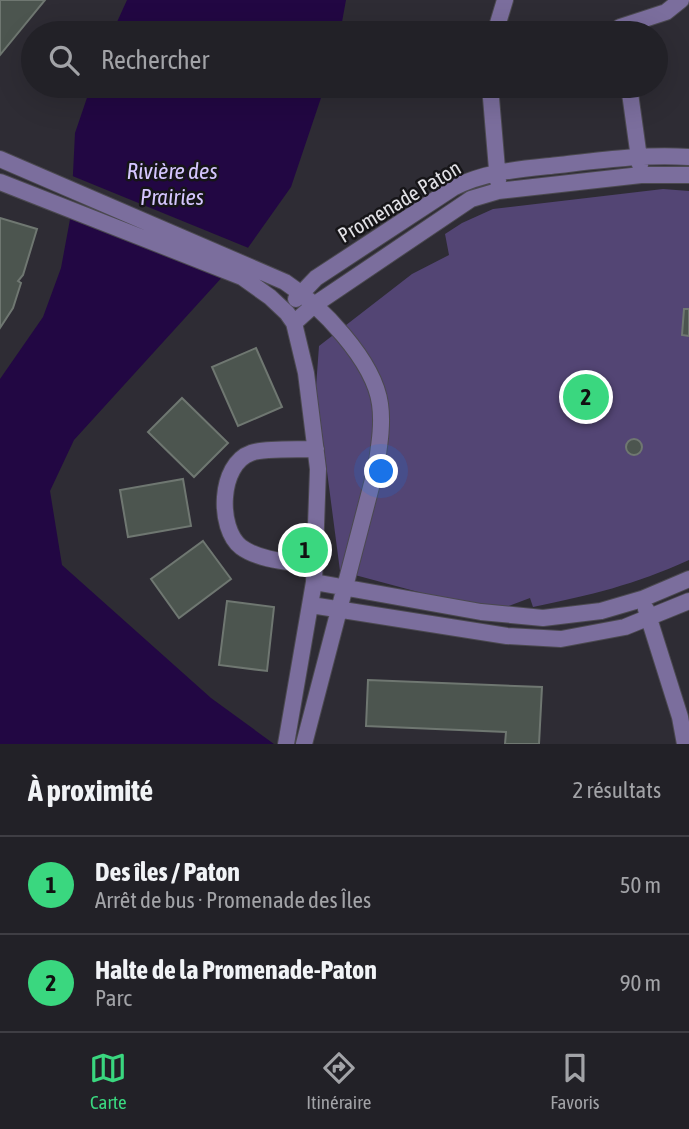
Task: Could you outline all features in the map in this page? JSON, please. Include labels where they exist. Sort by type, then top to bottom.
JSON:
[{"type":"street","points":[[499,21],[505,0]]},
{"type":"street","points":[[638,21],[666,12],[681,0]]},
{"type":"street","points":[[491,98],[498,191]]},
{"type":"street","points":[[631,98],[641,175]]},
{"type":"street","name":"Promenade Paton","points":[[291,318],[300,292],[326,271],[471,179],[497,172],[639,157],[689,157]]},
{"type":"street","points":[[0,159],[244,271],[291,318],[306,373],[318,469],[311,605],[286,744]]},
{"type":"street","name":"Promenade Paton","points":[[291,318],[471,199],[498,191],[641,175],[689,175]]},
{"type":"street","points":[[0,183],[244,271],[285,282],[314,305],[352,347],[374,382],[380,403],[381,429],[376,468],[304,744]]},
{"type":"street","points":[[316,449],[251,452],[240,459],[229,477],[225,514],[233,540],[243,549],[344,586],[481,612],[543,618],[601,611],[642,599],[689,579]]},
{"type":"street","points":[[642,599],[680,718],[685,744]]},
{"type":"street","points":[[311,605],[507,636],[561,639],[625,627],[689,601]]},
{"type":"shaded area","points":[[663,189],[689,191],[689,560],[631,583],[533,607],[530,598],[493,612],[340,571],[316,387],[319,346],[412,274],[449,255],[445,234],[462,223],[493,209]]},
{"type":"water","points":[[127,0],[346,0],[342,21],[117,21]]},
{"type":"water","name":"Rivière des Prairies","points":[[87,98],[321,98],[291,187],[245,252],[74,440],[50,491],[62,565],[211,698],[274,744],[0,744],[0,379],[43,317],[61,268],[71,214],[75,133]]},
{"type":"pier","points":[[70,175],[251,249],[225,279],[67,214]]},
{"type":"building","points":[[0,0],[45,0],[28,21],[21,21],[21,29],[0,55]]},
{"type":"building","points":[[0,218],[37,229],[23,275],[18,281],[21,283],[13,308],[0,328]]},
{"type":"building","points":[[684,309],[689,309],[689,336],[682,335]]},
{"type":"building","points":[[256,348],[282,407],[238,426],[212,367]]},
{"type":"building","points":[[182,398],[228,443],[194,477],[148,432]]},
{"type":"building","points":[[631,439],[637,439],[642,447],[640,453],[631,455],[626,450],[626,444]]},
{"type":"building","points":[[183,479],[191,526],[128,537],[120,490]]},
{"type":"building","points":[[203,541],[231,579],[179,618],[151,579]]},
{"type":"building","points":[[227,601],[274,607],[267,671],[219,665]]},
{"type":"building","points":[[368,680],[542,687],[539,744],[505,744],[506,732],[366,726]]},
{"type":"place","name":"Halte de la Promenade-Paton","points":[[586,397]]},
{"type":"place","name":"Des îles / Paton","points":[[305,550]]}]
